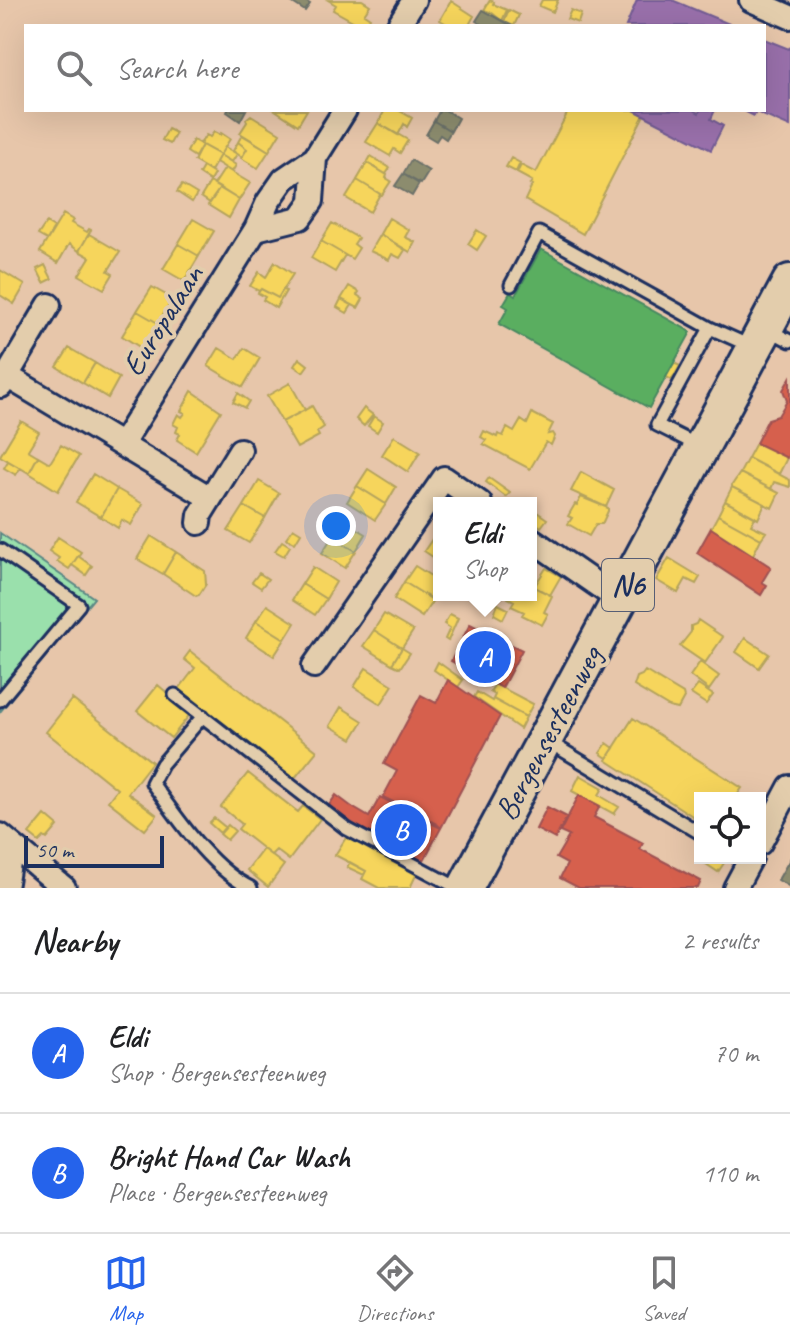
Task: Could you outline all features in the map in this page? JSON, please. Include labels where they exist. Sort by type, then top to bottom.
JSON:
[{"type":"main road","name":"Bergensesteenweg","points":[[465,888],[702,447],[770,339],[790,282]]},
{"type":"street","points":[[399,24],[414,0]]},
{"type":"street","points":[[751,0],[790,17]]},
{"type":"street","name":"Europalaan","points":[[122,444],[256,229],[268,202],[284,179],[315,158],[344,112]]},
{"type":"street","name":"Europalaan","points":[[256,229],[300,218],[312,201],[315,158]]},
{"type":"street","points":[[49,305],[4,381],[122,444],[210,498]]},
{"type":"street","points":[[199,523],[200,515],[240,450]]},
{"type":"street","points":[[314,666],[444,478],[471,497]]},
{"type":"street","points":[[537,543],[619,600]]},
{"type":"street","points":[[766,832],[790,787]]},
{"type":"street","points":[[5,888],[6,840]]},
{"type":"street","points":[[6,840],[64,888]]},
{"type":"street","points":[[735,888],[748,864]]},
{"type":"lane","points":[[511,285],[539,233],[710,328],[770,339]]},
{"type":"lane","points":[[702,447],[657,425],[710,328]]},
{"type":"lane","points":[[0,550],[79,605],[4,686],[0,700]]},
{"type":"lane","points":[[175,695],[347,829],[458,888]]},
{"type":"lane","points":[[203,716],[162,764],[152,783],[194,840],[239,882],[251,888]]},
{"type":"lane","points":[[545,740],[694,829]]},
{"type":"green space","points":[[0,533],[94,598],[0,712]]},
{"type":"building: Homes","points":[[328,0],[362,0],[370,5],[364,14],[370,18],[366,24],[358,24],[333,10],[336,5]]},
{"type":"building: Homes","points":[[490,0],[507,10],[502,21],[484,10]]},
{"type":"building: Homes","points":[[542,0],[558,0],[553,12],[539,6]]},
{"type":"building: Homes","points":[[451,1],[474,16],[471,24],[447,24],[440,20]]},
{"type":"building: Homes","points":[[509,10],[519,15],[515,24],[504,22]]},
{"type":"building: Homes","points":[[571,10],[581,14],[578,23],[567,19]]},
{"type":"building: Homes","points":[[278,112],[306,112],[298,125]]},
{"type":"building: Homes","points":[[384,112],[402,112],[412,118],[398,135],[378,123]]},
{"type":"building: Homes","points":[[568,112],[638,112],[644,115],[583,234],[525,200],[532,181],[517,173],[521,165],[536,173]]},
{"type":"building: Homes","points":[[251,115],[280,133],[269,151],[240,133]]},
{"type":"building: Homes","points":[[378,123],[408,140],[400,153],[394,149],[390,156],[366,142]]},
{"type":"building: Homes","points":[[168,129],[176,133],[170,144],[162,140]]},
{"type":"building: Homes","points":[[214,132],[230,139],[220,155],[200,144],[206,135],[210,137]]},
{"type":"building: Homes","points":[[242,135],[269,151],[258,168],[241,158],[247,149],[238,142]]},
{"type":"building: Homes","points":[[193,140],[202,145],[195,157],[187,152]]},
{"type":"building: Homes","points":[[238,142],[247,149],[242,157],[233,151]]},
{"type":"building: Homes","points":[[202,145],[220,155],[211,171],[194,161]]},
{"type":"building: Homes","points":[[225,147],[237,154],[232,162],[220,155]]},
{"type":"building: Homes","points":[[220,155],[236,165],[232,172],[216,162]]},
{"type":"building: Homes","points":[[371,156],[390,168],[386,174],[367,163]]},
{"type":"building: Homes","points":[[511,158],[520,163],[516,172],[506,167]]},
{"type":"building: Homes","points":[[367,163],[391,181],[382,195],[357,180]]},
{"type":"building: Homes","points":[[203,167],[214,174],[210,181],[199,174]]},
{"type":"building: Homes","points":[[225,168],[250,183],[239,200],[214,185]]},
{"type":"building: Homes","points":[[357,180],[380,194],[370,212],[346,198]]},
{"type":"building: Homes","points":[[210,182],[220,188],[210,203],[201,197]]},
{"type":"building: Homes","points":[[182,185],[197,194],[192,202],[177,192]]},
{"type":"building: Homes","points":[[220,188],[239,200],[229,218],[208,205]]},
{"type":"building: Homes","points":[[63,214],[73,220],[71,223],[87,232],[91,230],[79,251],[69,244],[58,263],[40,252]]},
{"type":"building: Homes","points":[[389,218],[409,230],[405,237],[415,242],[410,252],[380,234]]},
{"type":"building: Homes","points":[[193,219],[214,231],[199,256],[178,244]]},
{"type":"building: Homes","points":[[46,223],[54,228],[47,240],[38,235]]},
{"type":"building: Homes","points":[[332,223],[358,238],[354,244],[359,248],[352,259],[321,241]]},
{"type":"building: Homes","points":[[477,230],[486,236],[477,250],[468,244]]},
{"type":"building: Homes","points":[[89,234],[120,252],[108,271],[113,274],[104,289],[79,275],[90,257],[79,251]]},
{"type":"building: Homes","points":[[380,234],[405,250],[400,258],[392,254],[389,260],[370,251]]},
{"type":"building: Homes","points":[[321,241],[345,255],[335,272],[311,258]]},
{"type":"building: Homes","points":[[178,244],[199,256],[184,281],[163,269]]},
{"type":"building: Homes","points":[[275,262],[293,274],[278,298],[250,286],[259,272],[266,277]]},
{"type":"building: Homes","points":[[45,265],[52,279],[44,283],[37,269]]},
{"type":"building: Homes","points":[[0,270],[25,285],[14,304],[0,295]]},
{"type":"building: Homes","points":[[349,286],[359,292],[357,295],[363,299],[358,308],[341,299]]},
{"type":"building: Homes","points":[[152,287],[173,299],[158,323],[137,311]]},
{"type":"building: Homes","points":[[261,289],[278,298],[283,290],[286,291],[276,308],[263,300],[265,297],[258,293]]},
{"type":"building: Homes","points":[[341,299],[352,305],[347,313],[337,307]]},
{"type":"building: Homes","points":[[137,311],[158,323],[143,349],[122,336]]},
{"type":"building: Homes","points":[[69,348],[95,363],[83,383],[57,367]]},
{"type":"building: Homes","points":[[219,348],[237,359],[244,348],[260,358],[243,387],[208,366]]},
{"type":"building: Homes","points":[[299,358],[308,365],[303,372],[294,366]]},
{"type":"building: Homes","points":[[95,363],[119,378],[108,398],[83,383]]},
{"type":"building: Homes","points":[[674,363],[680,366],[672,380],[666,377]]},
{"type":"building: Homes","points":[[290,383],[305,410],[282,422],[267,396]]},
{"type":"building: Homes","points":[[192,391],[221,411],[196,452],[177,440],[180,434],[173,424],[178,414],[182,417],[185,413],[181,411]]},
{"type":"building: Homes","points":[[238,393],[249,401],[245,408],[233,402]]},
{"type":"building: Homes","points":[[312,406],[324,427],[317,432],[319,436],[297,448],[282,422]]},
{"type":"building: Homes","points":[[364,408],[373,415],[364,426],[356,419]]},
{"type":"building: Homes","points":[[532,413],[553,424],[548,434],[555,436],[551,445],[546,442],[530,469],[483,444],[486,440],[481,437],[484,431],[497,437],[498,434],[503,436],[507,428],[514,432],[521,420],[527,424]]},
{"type":"building: Homes","points":[[374,416],[383,422],[377,432],[368,426]]},
{"type":"building: Homes","points":[[21,421],[39,432],[28,450],[38,456],[29,473],[0,456]]},
{"type":"building: Homes","points":[[394,436],[420,452],[408,472],[382,455]]},
{"type":"building: Homes","points":[[756,443],[787,458],[779,474],[748,458]]},
{"type":"building: Homes","points":[[61,445],[79,456],[58,491],[29,473],[38,456],[50,463]]},
{"type":"building: Homes","points":[[748,458],[790,480],[790,487],[774,482],[771,489],[740,473]]},
{"type":"building: Homes","points":[[8,461],[20,468],[16,475],[4,468]]},
{"type":"building: Homes","points":[[368,469],[396,487],[386,504],[357,486]]},
{"type":"building: Homes","points":[[581,472],[614,490],[606,507],[571,491]]},
{"type":"building: Homes","points":[[740,473],[779,493],[772,508],[732,487]]},
{"type":"building: Homes","points":[[93,474],[117,489],[101,517],[76,502]]},
{"type":"building: Homes","points":[[489,478],[510,493],[506,497],[486,482]]},
{"type":"building: Homes","points":[[259,481],[279,493],[265,518],[244,506]]},
{"type":"building: Homes","points":[[357,486],[386,504],[375,520],[347,502]]},
{"type":"building: Homes","points":[[732,487],[765,504],[758,519],[725,501]]},
{"type":"building: Homes","points":[[117,489],[143,504],[131,525],[122,520],[118,528],[101,517]]},
{"type":"building: Homes","points":[[581,497],[608,508],[602,524],[596,524],[589,536],[568,524],[572,518],[568,516]]},
{"type":"building: Homes","points":[[725,501],[755,517],[751,525],[766,532],[761,539],[718,515]]},
{"type":"building: Homes","points":[[244,506],[265,518],[249,543],[228,531]]},
{"type":"building: Homes","points":[[537,512],[547,519],[541,527],[537,524]]},
{"type":"building: Homes","points":[[718,515],[761,539],[753,555],[711,528]]},
{"type":"building: Homes","points":[[343,520],[366,534],[356,551],[332,537]]},
{"type":"building: Homes","points":[[293,528],[301,533],[295,543],[286,538]]},
{"type":"building: Homes","points":[[151,536],[176,552],[163,574],[137,559]]},
{"type":"building: Homes","points":[[58,537],[81,552],[69,569],[49,551]]},
{"type":"building: Homes","points":[[332,537],[356,551],[345,568],[322,553]]},
{"type":"building: Homes","points":[[433,538],[433,557],[424,551]]},
{"type":"building: Homes","points":[[282,541],[290,546],[284,556],[275,551]]},
{"type":"building: Homes","points":[[176,552],[205,571],[206,584],[199,595],[163,574]]},
{"type":"building: Homes","points":[[78,556],[92,566],[86,575],[72,565]]},
{"type":"building: Homes","points":[[669,558],[700,577],[696,584],[686,579],[678,593],[656,580]]},
{"type":"building: Homes","points":[[415,566],[433,577],[433,600],[404,582]]},
{"type":"building: Homes","points":[[313,567],[336,582],[326,599],[302,584]]},
{"type":"building: Homes","points":[[546,568],[561,576],[550,595],[537,588],[537,582]]},
{"type":"building: Homes","points":[[259,573],[268,579],[261,588],[252,582]]},
{"type":"building: Homes","points":[[404,582],[433,600],[422,617],[394,599]]},
{"type":"building: Homes","points":[[302,584],[326,599],[315,615],[292,600]]},
{"type":"building: Homes","points":[[537,588],[552,596],[542,625],[511,606],[514,601],[537,601]]},
{"type":"building: Homes","points":[[498,604],[508,609],[503,619],[494,614]]},
{"type":"building: Homes","points":[[267,605],[295,623],[285,639],[256,621]]},
{"type":"building: Homes","points":[[384,614],[413,631],[402,648],[374,630]]},
{"type":"building: Homes","points":[[450,614],[458,618],[448,641],[445,639],[450,628],[444,624]]},
{"type":"building: Homes","points":[[698,620],[723,637],[705,663],[680,646]]},
{"type":"building: Homes","points":[[256,621],[285,639],[274,656],[246,638]]},
{"type":"building: Homes","points":[[374,630],[402,648],[392,664],[363,646]]},
{"type":"building: Homes","points":[[745,638],[769,654],[759,668],[736,652]]},
{"type":"building: Homes","points":[[402,648],[410,653],[400,668],[392,664]]},
{"type":"building: Homes","points":[[190,651],[317,751],[294,779],[179,689],[195,668],[184,659]]},
{"type":"building: Homes","points":[[438,662],[463,680],[458,687],[434,670]]},
{"type":"building: Homes","points":[[700,662],[719,676],[709,690],[690,676]]},
{"type":"building: Homes","points":[[366,668],[393,685],[381,704],[354,687]]},
{"type":"building: Homes","points":[[645,671],[683,694],[678,709],[634,686],[637,677]]},
{"type":"building: Homes","points":[[495,684],[533,704],[526,717],[493,699],[495,695],[490,692]]},
{"type":"building: Homes","points":[[158,685],[191,713],[171,738],[137,711]]},
{"type":"building: Homes","points":[[698,685],[713,695],[706,704],[691,694]]},
{"type":"building: Homes","points":[[477,692],[526,717],[520,729],[474,697]]},
{"type":"building: Homes","points":[[72,699],[152,762],[128,793],[157,815],[145,830],[108,801],[117,789],[46,732]]},
{"type":"building: Homes","points":[[341,707],[363,721],[352,739],[330,726]]},
{"type":"building: Homes","points":[[633,718],[742,788],[739,792],[694,792],[694,817],[606,760]]},
{"type":"building: Homes","points":[[607,743],[614,748],[607,758],[600,753]]},
{"type":"building: Homes","points":[[248,773],[298,812],[303,806],[320,819],[289,860],[276,850],[271,855],[238,829],[242,824],[221,807]]},
{"type":"building: Homes","points":[[580,775],[603,788],[599,795],[619,807],[614,814],[572,791]]},
{"type":"building: Homes","points":[[45,815],[58,826],[47,839],[44,837],[39,842],[29,834]]},
{"type":"building: Homes","points":[[214,818],[225,827],[220,833],[209,823]]},
{"type":"building: Homes","points":[[228,825],[235,831],[227,840],[220,834]]},
{"type":"building: Homes","points":[[347,836],[417,873],[410,888],[379,888],[362,879],[366,871],[335,855]]},
{"type":"building: Homes","points":[[263,849],[284,865],[268,887],[247,870]]},
{"type":"building: Homes","points":[[350,862],[366,871],[364,875],[347,867]]},
{"type":"building: Homes","points":[[706,864],[723,864],[718,872]]},
{"type":"building: Shops","points":[[790,378],[790,452],[787,458],[756,443],[768,419],[778,416],[787,401],[783,390]]},
{"type":"building: Shops","points":[[711,528],[771,567],[762,582],[767,585],[761,595],[697,553]]},
{"type":"building: Shops","points":[[470,624],[522,650],[502,688],[451,661]]},
{"type":"building: Shops","points":[[448,680],[500,716],[441,828],[383,797],[397,771],[384,764],[421,695],[436,703]]},
{"type":"building: Shops","points":[[336,795],[369,817],[380,797],[441,828],[423,862],[363,832],[329,805]]},
{"type":"building: Shops","points":[[579,795],[600,806],[594,817],[643,843],[640,849],[701,881],[698,888],[579,888],[560,878],[567,864],[556,858],[569,836],[560,832]]},
{"type":"building: Shops","points":[[547,807],[567,817],[555,839],[536,829]]},
{"type":"building: Offices","points":[[637,0],[672,0],[729,24],[627,24]]},
{"type":"building: Offices","points":[[766,40],[790,47],[790,127],[756,112],[766,112]]},
{"type":"building: Offices","points":[[638,112],[714,112],[711,119],[723,126],[711,150]]},
{"type":"building: Public","points":[[541,249],[691,332],[649,408],[499,324],[508,308],[503,305],[510,293],[515,296]]},
{"type":"building: Industry","points":[[288,0],[304,0],[310,4],[305,11]]},
{"type":"building: Industry","points":[[483,10],[508,24],[481,24],[476,21]]},
{"type":"building: Industry","points":[[227,112],[245,112],[240,121]]},
{"type":"building: Industry","points":[[439,112],[448,112],[458,118],[451,131],[434,121]]},
{"type":"building: Industry","points":[[434,121],[451,131],[446,139],[440,135],[436,141],[426,135]]},
{"type":"building: Industry","points":[[411,160],[429,171],[421,184],[403,174]]},
{"type":"building: Industry","points":[[403,174],[419,184],[412,196],[395,186]]},
{"type":"building: Industry","points":[[790,859],[790,887],[778,880]]},
{"type":"place","name":"Eldi","points":[[485,657]]},
{"type":"place","name":"Bright Hand Car Wash","points":[[401,830]]}]
